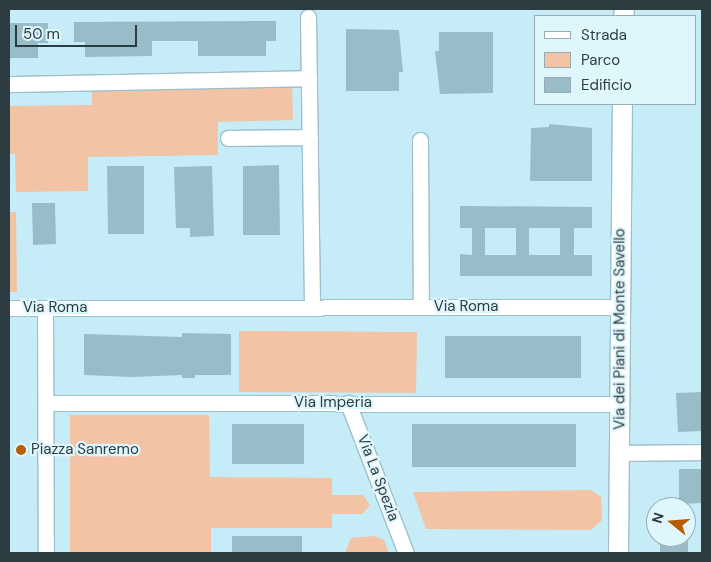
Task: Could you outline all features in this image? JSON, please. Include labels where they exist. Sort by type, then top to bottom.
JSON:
[{"type":"street","points":[[308,17],[312,306]]},
{"type":"street","points":[[9,84],[309,78]]},
{"type":"street","name":"Via dei Piani di Monte Savello","points":[[618,553],[622,105]]},
{"type":"street","points":[[228,138],[310,137]]},
{"type":"street","points":[[420,140],[421,306]]},
{"type":"street","name":"Via Roma","points":[[9,308],[421,306],[620,308]]},
{"type":"street","points":[[45,309],[47,402],[46,553]]},
{"type":"street","name":"Via Imperia","points":[[47,402],[619,404]]},
{"type":"street","name":"Via La Spezia","points":[[348,403],[406,553]]},
{"type":"street","points":[[620,453],[702,452]]},
{"type":"green space","points":[[292,86],[293,120],[218,122],[218,155],[88,157],[88,191],[16,192],[15,154],[9,154],[9,106],[92,105],[92,89]]},
{"type":"green space","points":[[9,212],[16,212],[17,292],[9,292]]},
{"type":"green space","points":[[239,331],[417,332],[416,393],[239,392]]},
{"type":"green space","points":[[70,415],[209,415],[210,477],[332,478],[332,495],[363,495],[370,505],[362,514],[332,514],[332,528],[211,528],[211,553],[70,553]]},
{"type":"green space","points":[[591,490],[601,497],[602,520],[591,530],[426,529],[413,492]]},
{"type":"green space","points":[[374,536],[384,540],[389,553],[345,553],[351,538]]},
{"type":"building","points":[[276,21],[276,41],[266,41],[266,56],[198,56],[198,41],[152,41],[152,56],[85,57],[85,42],[74,42],[74,22]]},
{"type":"building","points":[[9,23],[48,23],[48,43],[38,43],[38,58],[9,58]]},
{"type":"building","points":[[346,29],[399,30],[403,72],[399,72],[399,91],[346,91]]},
{"type":"building","points":[[439,32],[493,32],[493,93],[440,94],[435,51],[439,51]]},
{"type":"building","points":[[549,124],[592,128],[592,181],[530,181],[531,128],[549,127]]},
{"type":"building","points":[[279,165],[280,235],[243,235],[243,166]]},
{"type":"building","points":[[107,166],[144,166],[144,234],[108,234]]},
{"type":"building","points":[[212,166],[214,236],[190,237],[190,228],[176,228],[174,167]]},
{"type":"building","points":[[32,203],[55,203],[56,244],[33,245]]},
{"type":"building","points":[[460,206],[592,207],[592,228],[574,228],[574,255],[592,255],[592,276],[460,276],[460,254],[472,255],[472,228],[460,228]],"holes":[[[485,228],[516,228],[516,255],[485,255]],[[529,228],[560,228],[560,255],[529,255]]]},
{"type":"building","points":[[182,333],[231,334],[231,375],[195,375],[195,378],[182,378],[182,375],[132,377],[84,375],[84,334],[182,337]]},
{"type":"building","points":[[445,336],[581,336],[581,378],[445,378]]},
{"type":"building","points":[[702,392],[702,431],[678,432],[676,393]]},
{"type":"building","points":[[232,424],[304,424],[304,464],[232,464]]},
{"type":"building","points":[[412,424],[576,424],[576,467],[412,467]]},
{"type":"building","points":[[679,469],[702,469],[702,503],[696,503],[696,497],[679,497]]},
{"type":"building","points":[[232,536],[302,536],[302,553],[232,553]]},
{"type":"building","points":[[660,547],[688,547],[688,553],[660,553]]},
{"type":"place","name":"Piazza Sanremo","points":[[21,450]]}]
